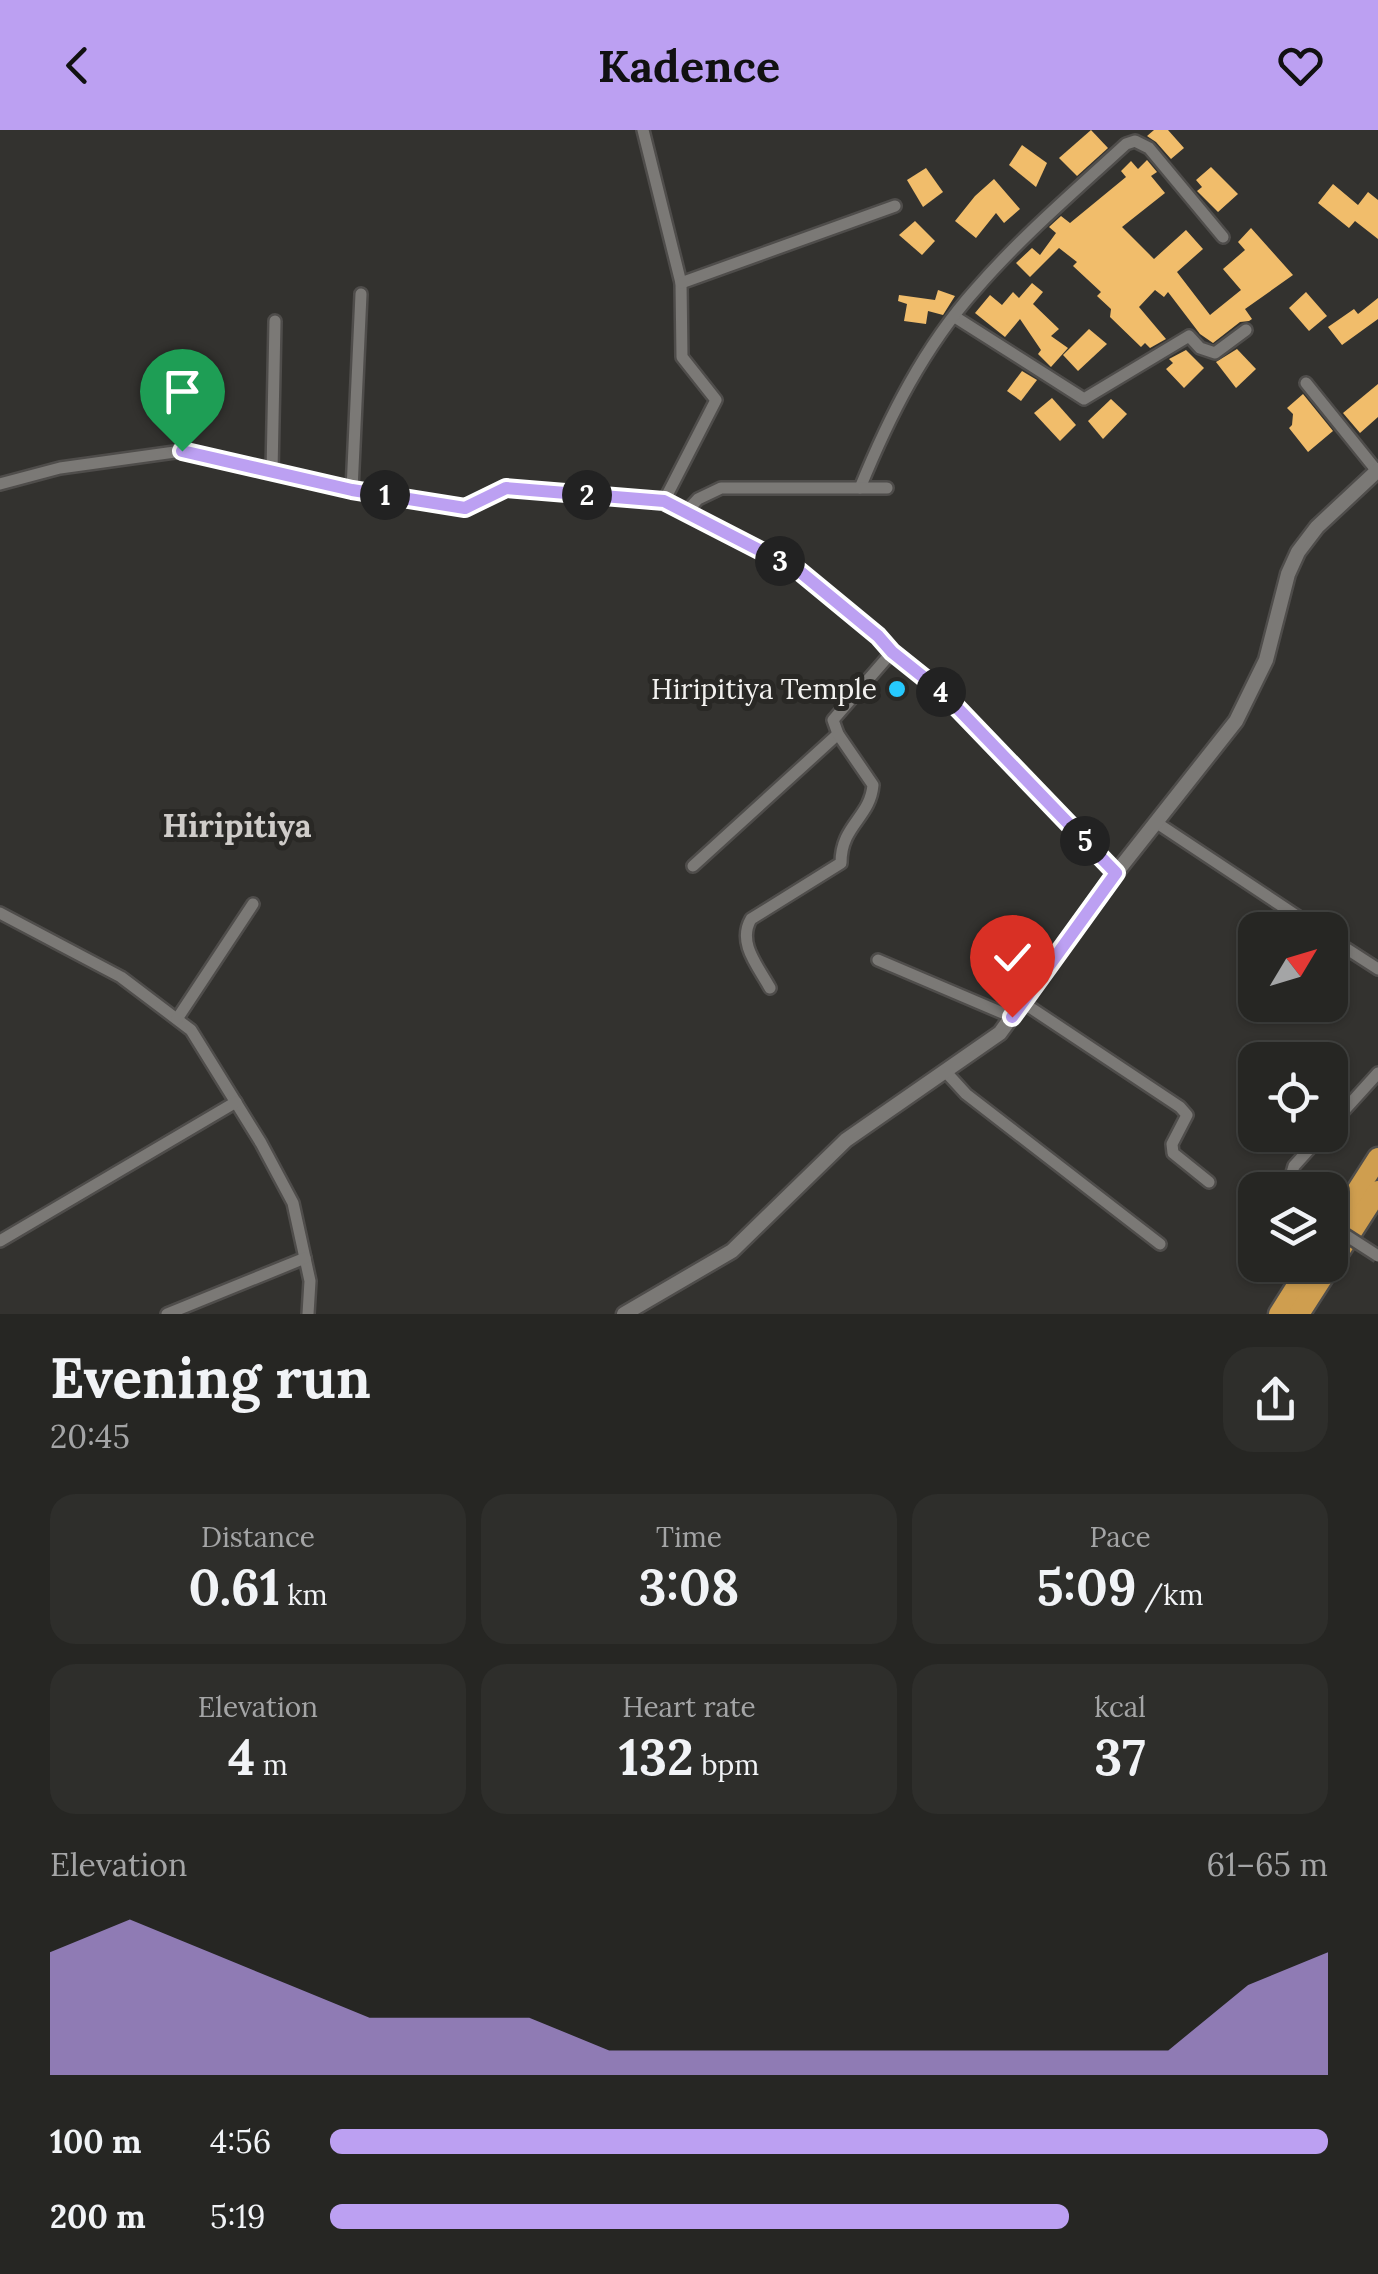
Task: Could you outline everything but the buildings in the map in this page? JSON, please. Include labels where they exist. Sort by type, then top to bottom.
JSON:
[{"type":"highway","points":[[1348,1206],[1378,1158]]},
{"type":"highway","points":[[1300,1314],[1378,1191]]},
{"type":"highway","points":[[1279,1314],[1299,1282]]},
{"type":"street","points":[[644,130],[682,283],[682,357],[716,400],[664,501]]},
{"type":"street","points":[[860,488],[882,434],[916,372],[974,290],[1126,144],[1135,140],[1149,148],[1223,237]]},
{"type":"street","points":[[682,283],[895,206]]},
{"type":"street","points":[[352,490],[361,294]]},
{"type":"street","points":[[955,316],[1084,399],[1189,336],[1200,348],[1216,352],[1246,330]]},
{"type":"street","points":[[272,472],[275,321]]},
{"type":"street","points":[[631,1312],[732,1251],[846,1140],[1000,1034],[1116,873],[1236,721],[1266,660],[1288,574],[1298,552],[1317,527],[1377,471],[1306,383]]},
{"type":"street","points":[[0,484],[60,468],[182,451],[352,490],[465,508],[506,488],[664,501],[798,570],[942,692],[1116,873]]},
{"type":"street","points":[[686,512],[698,499],[720,488],[887,488]]},
{"type":"street","points":[[770,988],[744,940],[745,930],[751,919],[840,863],[841,842],[872,798],[873,785],[838,734],[833,720],[892,652]]},
{"type":"street","points":[[692,866],[838,734]]},
{"type":"street","points":[[1158,823],[1291,912]]},
{"type":"street","points":[[177,1019],[253,904]]},
{"type":"street","points":[[0,913],[121,977],[191,1030],[293,1203],[310,1281],[308,1314]]},
{"type":"street","points":[[1348,950],[1378,969]]},
{"type":"street","points":[[878,960],[1012,1017]]},
{"type":"street","points":[[1022,1002],[1180,1107],[1187,1115],[1172,1144],[1173,1153],[1208,1182]]},
{"type":"street","points":[[945,1071],[966,1094],[1160,1244]]},
{"type":"street","points":[[1348,1106],[1378,1073]]},
{"type":"street","points":[[0,1241],[236,1102]]},
{"type":"street","points":[[1292,1172],[1307,1152]]},
{"type":"street","points":[[1348,1237],[1378,1256]]},
{"type":"street","points":[[167,1314],[305,1258]]},
{"type":"place","name":"Hiripitiya Temple","points":[[897,689]]},
{"type":"district","name":"Hiripitiya","points":[[237,825]]},
{"type":"route","points":[[182,451],[352,490],[465,508],[506,488],[664,501],[798,570],[942,692],[1116,873],[1012,1017]]}]
